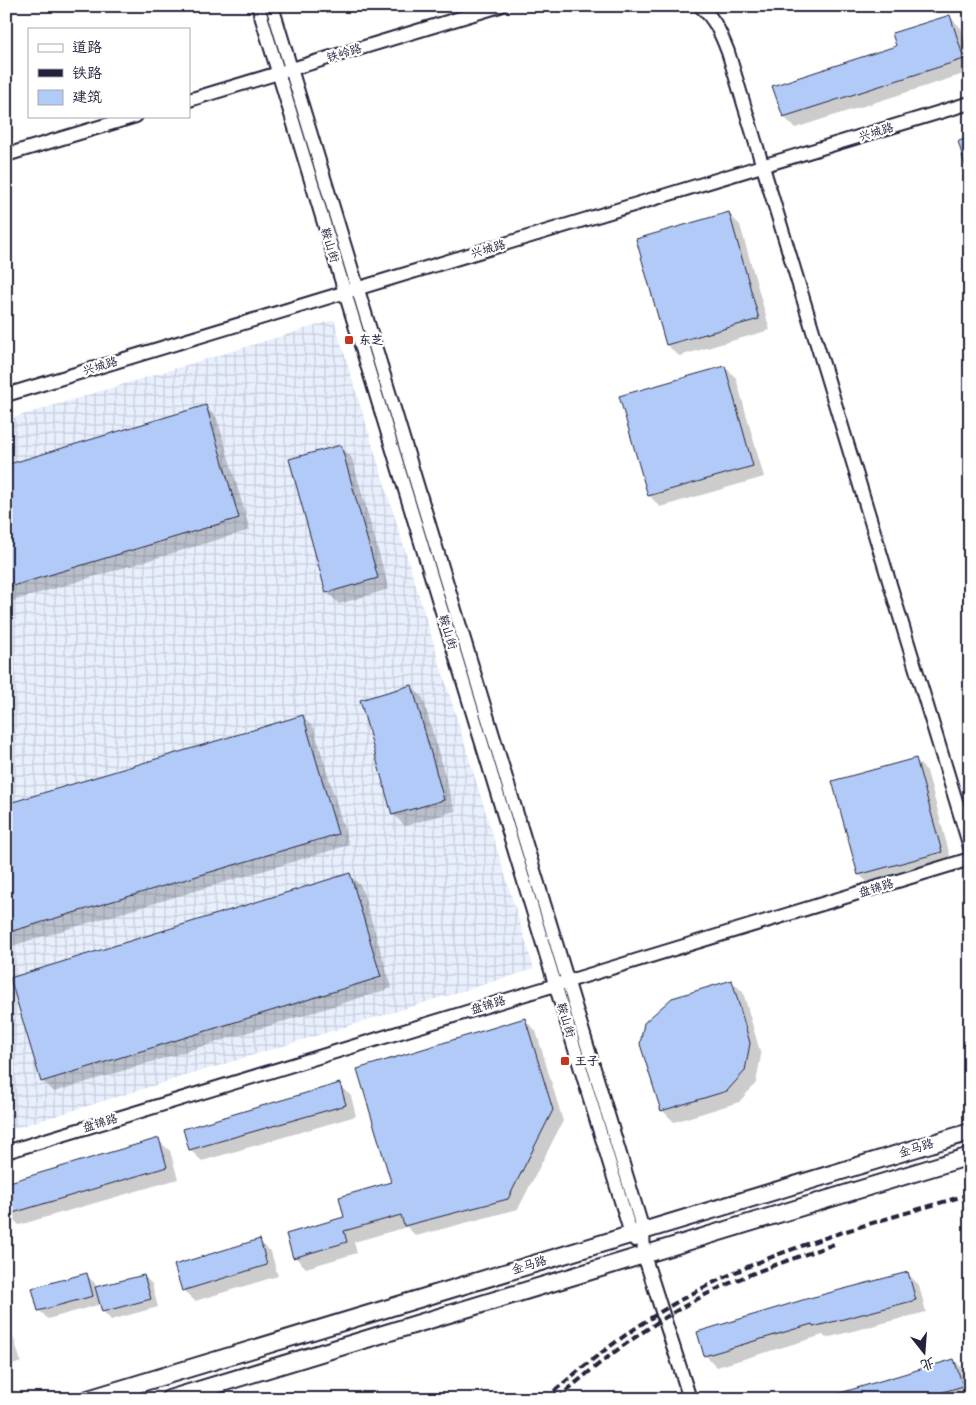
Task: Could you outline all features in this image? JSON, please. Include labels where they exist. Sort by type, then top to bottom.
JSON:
[{"type":"main road","name":"金马路","points":[[88,1399],[970,1132]]},
{"type":"main road","name":"金马路","points":[[170,1399],[970,1156]]},
{"type":"street","name":"鞍山街","points":[[258,6],[345,292],[690,1399]]},
{"type":"street","name":"鞍山街","points":[[272,6],[358,289],[561,983]]},
{"type":"street","name":"铁岭路","points":[[190,100],[500,6]]},
{"type":"street","points":[[700,6],[709,14],[720,31],[763,166],[970,847]]},
{"type":"street","name":"兴城路","points":[[6,395],[970,103]]},
{"type":"street","points":[[6,155],[129,118]]},
{"type":"street","name":"盘锦路","points":[[6,1152],[970,859]]},
{"type":"shaded area","points":[[334,320],[534,969],[6,1131],[6,420]]},
{"type":"building","points":[[950,15],[964,59],[783,117],[772,86],[896,46],[892,33]]},
{"type":"building","points":[[970,138],[970,171],[967,172],[958,141]]},
{"type":"building","points":[[729,212],[759,319],[666,345],[636,239]]},
{"type":"building","points":[[725,366],[753,466],[648,496],[619,396]]},
{"type":"building","points":[[206,405],[239,518],[6,588],[6,465]]},
{"type":"building","points":[[341,445],[378,578],[326,593],[289,459]]},
{"type":"building","points":[[412,685],[444,800],[392,815],[360,700]]},
{"type":"building","points":[[303,715],[338,834],[6,933],[6,804]]},
{"type":"building","points":[[916,758],[942,852],[858,875],[832,781]]},
{"type":"building","points":[[350,873],[381,977],[41,1082],[10,978]]},
{"type":"building","points":[[732,980],[750,1043],[745,1071],[727,1091],[661,1111],[640,1044],[644,1023],[672,998]]},
{"type":"building","points":[[525,1018],[553,1110],[508,1199],[404,1226],[401,1215],[344,1231],[347,1242],[293,1258],[286,1234],[344,1217],[339,1197],[391,1182],[357,1069]]},
{"type":"building","points":[[340,1083],[346,1105],[189,1150],[183,1129]]},
{"type":"building","points":[[159,1138],[167,1167],[6,1215],[6,1183]]},
{"type":"building","points":[[260,1239],[267,1265],[182,1291],[174,1265]]},
{"type":"building","points":[[908,1272],[916,1300],[813,1327],[812,1324],[704,1356],[697,1332],[806,1299]]},
{"type":"building","points":[[87,1273],[93,1296],[38,1311],[32,1288]]},
{"type":"building","points":[[144,1275],[151,1299],[102,1312],[95,1287]]},
{"type":"building","points":[[954,1359],[963,1386],[920,1399],[831,1399],[830,1396]]},
{"type":"railway","points":[[545,1399],[638,1326],[678,1301],[731,1274],[797,1247],[970,1194]]},
{"type":"railway","points":[[557,1399],[627,1343],[664,1318],[703,1296],[735,1281],[834,1244]]},
{"type":"place","name":"东芝","points":[[349,340]]},
{"type":"place","name":"王子","points":[[565,1061]]}]
